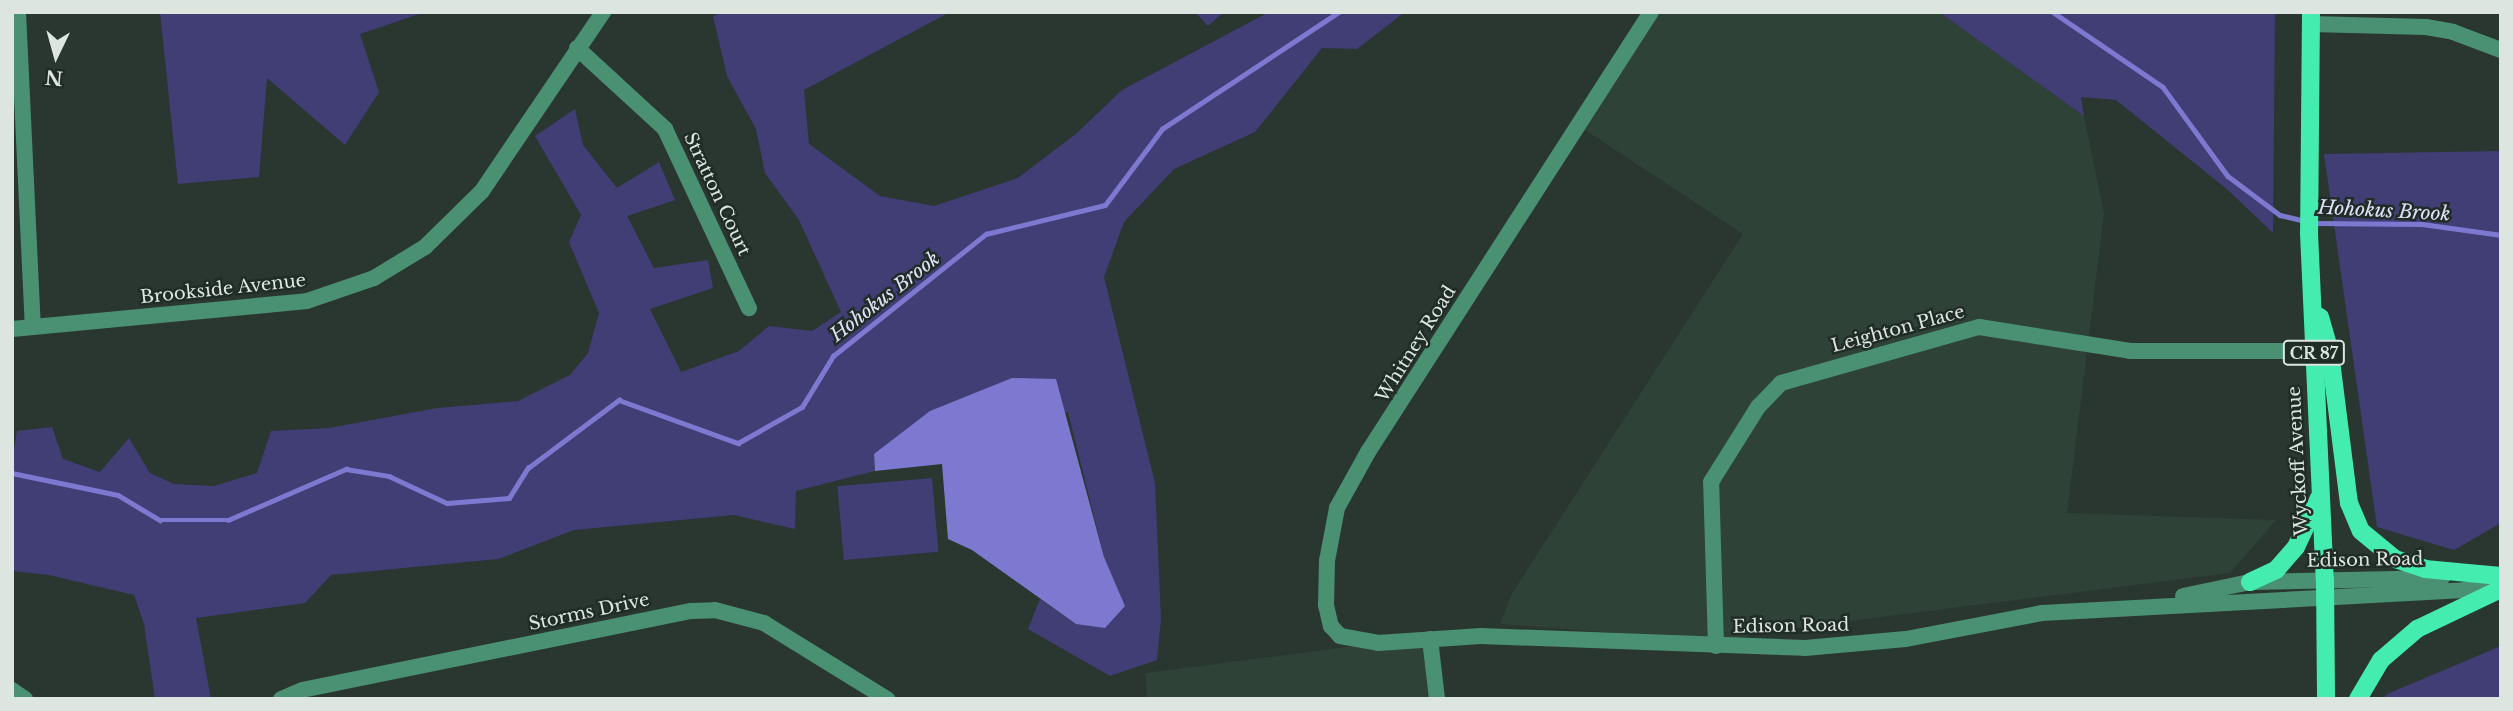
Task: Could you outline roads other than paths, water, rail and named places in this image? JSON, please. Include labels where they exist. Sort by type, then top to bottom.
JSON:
[{"type":"main road","name":"Wyckoff Avenue","points":[[2311,18],[2309,233],[2325,589],[2326,699]]},
{"type":"main road","points":[[2312,290],[2330,353],[2349,503],[2361,531],[2395,559],[2426,569],[2501,579]]},
{"type":"main road","points":[[2250,582],[2276,570],[2297,547],[2321,495]]},
{"type":"main road","points":[[2358,699],[2381,660],[2417,629],[2501,589]]},
{"type":"street","points":[[18,12],[33,326]]},
{"type":"street","name":"Brookside Avenue","points":[[12,329],[299,302],[374,278],[425,247],[482,191],[603,12]]},
{"type":"street","name":"Whitney Road","points":[[1430,639],[1354,640],[1331,626],[1327,562],[1337,508],[1368,452],[1651,12]]},
{"type":"street","points":[[2311,18],[2426,27],[2454,32],[2501,50]]},
{"type":"street","name":"Stratton Court","points":[[577,48],[665,129],[748,308]]},
{"type":"street","name":"Leighton Place","points":[[1716,646],[1711,482],[1758,407],[1782,383],[1979,327],[2130,351],[2314,351]]},
{"type":"street","name":"Edison Road","points":[[2150,605],[2250,582],[2325,589],[2464,590],[2501,579]]},
{"type":"street","name":"Edison Road","points":[[1430,639],[1481,636],[1805,648],[1870,643],[2042,613],[2325,589]]},
{"type":"street","name":"Storms Drive","points":[[281,699],[356,679],[691,611],[715,610],[764,623],[887,699]]},
{"type":"street","points":[[1430,639],[1437,699]]},
{"type":"street","points":[[12,690],[25,699]]},
{"type":"waterway","name":"Hohokus Brook","points":[[12,473],[118,495],[160,520],[228,520],[346,469],[389,476],[447,503],[509,498],[528,468],[619,400],[738,443],[802,407],[833,356],[986,234],[1105,205],[1162,129],[1339,12]]},
{"type":"waterway","name":"Hohokus Brook","points":[[2053,12],[2163,87],[2228,176],[2280,215],[2305,221]]},
{"type":"waterway","name":"Hohokus Brook","points":[[2314,223],[2422,224],[2501,235]]}]
